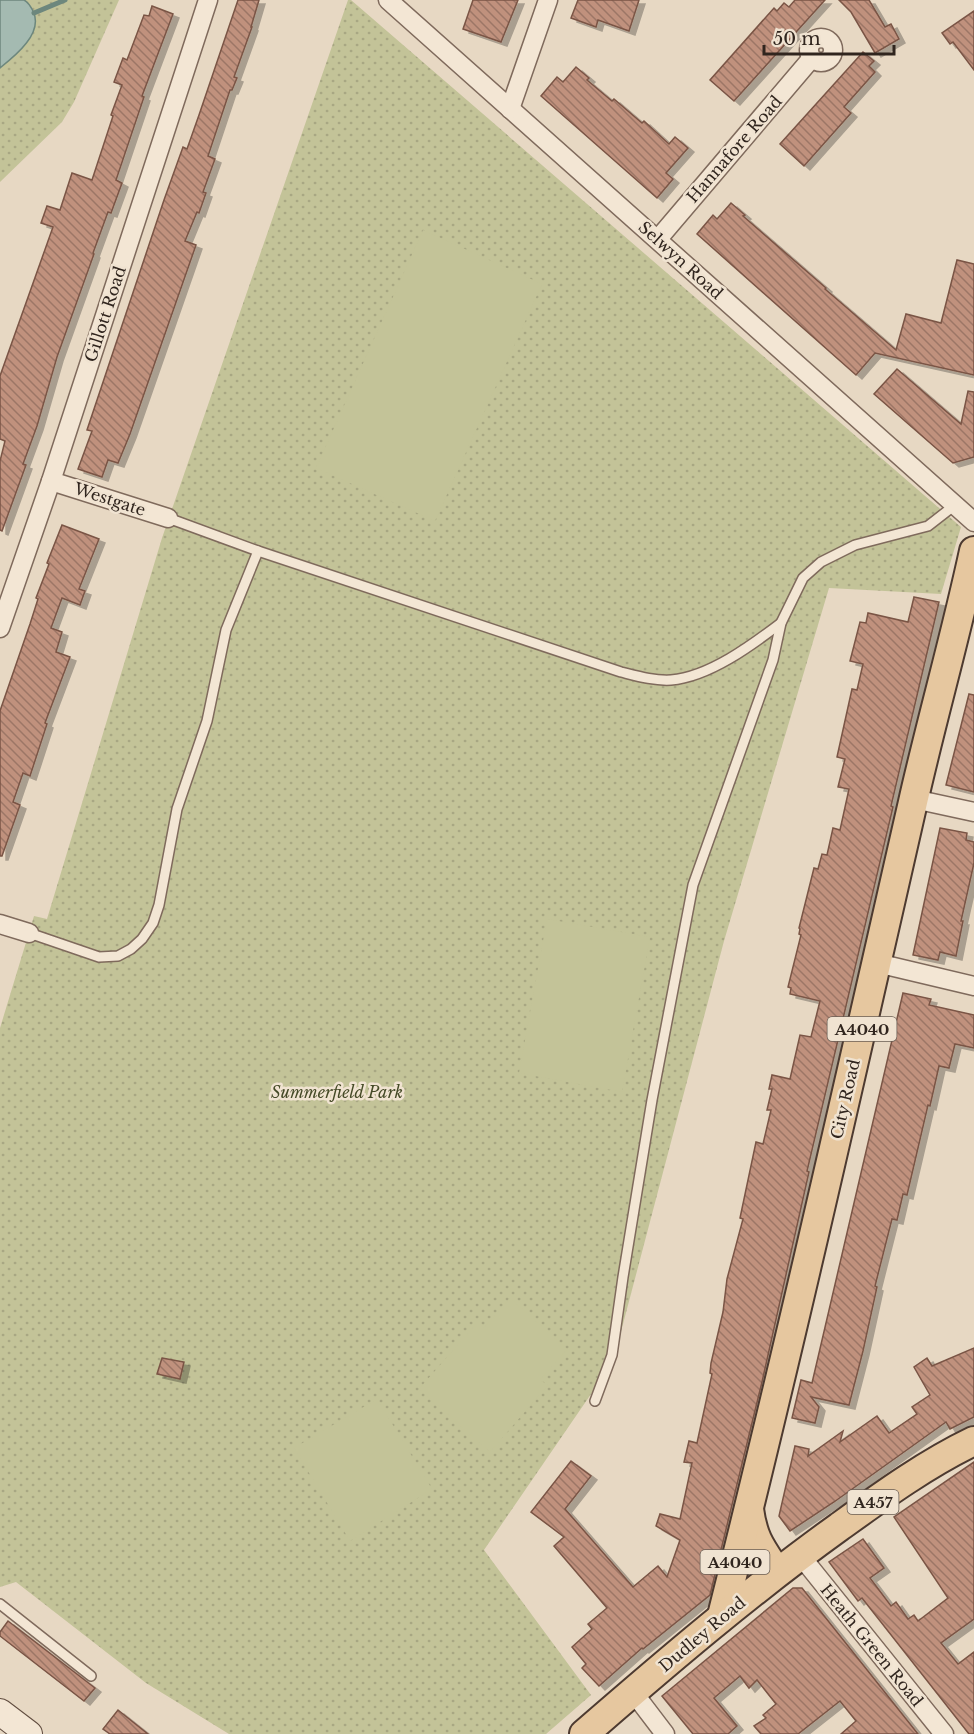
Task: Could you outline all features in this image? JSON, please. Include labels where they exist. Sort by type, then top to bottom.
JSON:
[{"type":"main road","name":"City Road","points":[[722,1616],[974,551]]},
{"type":"main road","name":"Dudley Road","points":[[584,1734],[777,1572],[916,1474],[974,1441]]},
{"type":"main road","name":"City Road","points":[[749,1508],[752,1529],[757,1542],[777,1572]]},
{"type":"main road","points":[[0,1712],[29,1734]]},
{"type":"street","name":"Gillott Road","points":[[0,627],[51,481],[208,0]]},
{"type":"street","name":"Selwyn Road","points":[[388,0],[974,522]]},
{"type":"street","points":[[510,109],[548,0]]},
{"type":"street","name":"Hannafore Road","points":[[657,239],[812,59]]},
{"type":"street","name":"Westgate","points":[[51,481],[168,518]]},
{"type":"street","points":[[914,799],[974,812]]},
{"type":"street","points":[[0,924],[29,933]]},
{"type":"street","points":[[877,963],[974,986]]},
{"type":"street","name":"Heath Green Road","points":[[800,1555],[944,1734]]},
{"type":"street","points":[[633,1692],[665,1734]]},
{"type":"lane","points":[[595,1401],[612,1355],[622,1278],[652,1100],[693,885],[773,660],[781,623],[803,578],[821,562],[855,545],[928,526],[956,505]]},
{"type":"lane","points":[[168,518],[258,551],[621,672],[655,680],[673,680],[700,672],[741,651],[781,623]]},
{"type":"lane","points":[[29,933],[99,957],[118,956],[131,949],[142,939],[153,923],[159,905],[177,809],[207,722],[226,630],[258,551]]},
{"type":"lane","points":[[0,1604],[91,1676]]},
{"type":"green space","points":[[0,0],[119,0],[74,102],[62,122],[0,182]]},
{"type":"green space","name":"Summerfield Park","points":[[348,0],[351,0],[961,527],[941,594],[829,588],[724,941],[613,1362],[484,1550],[591,1695],[546,1734],[229,1734],[146,1683],[16,1582],[0,1587],[0,1028],[34,916],[47,919],[162,538]]},
{"type":"green space","points":[[423,230],[542,284],[435,521],[316,468]]},
{"type":"green space","points":[[547,919],[650,937],[622,1092],[519,1073]]},
{"type":"green space","points":[[510,1298],[567,1349],[540,1380],[548,1385],[490,1452],[419,1389],[477,1323],[483,1329]]},
{"type":"green space","points":[[377,1399],[432,1489],[350,1541],[294,1448]]},
{"type":"shaded area","points":[[0,0],[24,0],[28,3],[33,11],[35,28],[26,43],[0,68]]},
{"type":"building","points":[[238,0],[259,0],[234,77],[237,78],[230,90],[208,156],[215,159],[203,192],[206,193],[185,241],[196,245],[130,434],[118,463],[108,460],[102,477],[78,469],[92,431],[87,430],[164,200],[183,147],[187,149]]},
{"type":"building","points":[[473,0],[518,0],[501,42],[463,29]]},
{"type":"building","points":[[578,0],[639,0],[629,31],[598,20],[596,27],[571,18]]},
{"type":"building","points":[[795,0],[825,0],[734,101],[710,80],[774,8],[777,11],[784,3],[789,7]]},
{"type":"building","points":[[839,0],[869,0],[885,27],[891,24],[899,39],[875,53],[851,12]]},
{"type":"building","points":[[152,6],[173,14],[142,96],[144,97],[116,180],[122,183],[111,213],[108,212],[57,357],[37,426],[23,464],[26,465],[2,531],[0,530],[0,461],[5,441],[0,439],[0,376],[53,227],[41,223],[47,206],[60,210],[72,173],[92,180],[122,85],[114,82],[123,58],[127,60],[144,15],[149,16]]},
{"type":"building","points":[[974,11],[974,70],[953,42],[950,44],[942,33]]},
{"type":"building","points":[[863,52],[874,61],[869,66],[875,72],[844,107],[851,113],[804,166],[780,144]]},
{"type":"building","points":[[576,67],[589,78],[587,80],[612,101],[614,99],[642,123],[644,121],[669,144],[675,137],[688,148],[666,173],[673,179],[657,198],[541,96],[557,77],[563,82]]},
{"type":"building","points":[[731,203],[896,350],[906,314],[941,323],[957,260],[974,264],[974,375],[875,353],[856,375],[697,234],[713,215],[717,219]]},
{"type":"building","points":[[897,369],[961,424],[968,391],[974,392],[974,457],[953,463],[874,394]]},
{"type":"building","points":[[62,525],[99,539],[79,589],[85,591],[80,605],[62,598],[51,628],[62,632],[56,652],[70,657],[45,723],[47,724],[30,776],[23,773],[13,802],[20,805],[2,856],[0,856],[0,711],[38,599],[36,598],[49,564],[47,563]]},
{"type":"building","points":[[914,597],[939,602],[807,1171],[809,1172],[762,1382],[710,1595],[642,1648],[599,1686],[582,1668],[586,1664],[572,1647],[592,1629],[588,1624],[607,1608],[554,1546],[564,1537],[531,1512],[571,1461],[591,1476],[565,1509],[633,1587],[658,1566],[667,1577],[680,1540],[656,1526],[660,1514],[680,1519],[692,1463],[684,1462],[689,1441],[697,1443],[712,1374],[710,1373],[711,1363],[723,1312],[727,1279],[743,1219],[740,1218],[756,1142],[763,1144],[771,1110],[767,1110],[772,1089],[769,1089],[772,1075],[790,1079],[800,1035],[811,1037],[820,1001],[790,994],[791,988],[788,987],[801,935],[799,928],[814,868],[818,869],[822,854],[827,855],[833,828],[840,830],[849,789],[838,787],[845,759],[837,757],[852,689],[857,690],[863,664],[850,661],[860,622],[866,623],[868,613],[908,622]]},
{"type":"building","points":[[969,694],[974,695],[974,792],[946,785]]},
{"type":"building","points":[[940,828],[967,833],[966,840],[974,842],[974,863],[956,956],[940,952],[938,960],[913,955]]},
{"type":"building","points":[[903,993],[931,999],[929,1005],[974,1015],[974,1048],[955,1044],[949,1068],[939,1066],[907,1195],[903,1194],[897,1220],[892,1219],[849,1405],[811,1397],[819,1407],[815,1423],[792,1418],[801,1380],[812,1383]]},
{"type":"building","points":[[974,1348],[974,1417],[950,1429],[946,1422],[790,1531],[779,1516],[795,1446],[809,1449],[808,1456],[843,1431],[840,1442],[877,1416],[889,1433],[917,1414],[912,1407],[930,1395],[914,1367],[927,1358],[932,1366]]},
{"type":"building","points":[[162,1358],[184,1362],[180,1379],[157,1374]]},
{"type":"building","points":[[974,1462],[974,1619],[941,1643],[958,1664],[974,1652],[974,1734],[969,1734],[862,1598],[858,1601],[829,1562],[863,1539],[884,1568],[870,1578],[891,1606],[896,1602],[908,1619],[914,1615],[918,1621],[948,1598],[894,1517]]},
{"type":"building","points":[[793,1588],[802,1588],[918,1734],[841,1734],[856,1721],[840,1701],[798,1734],[761,1734],[754,1726],[766,1718],[763,1715],[776,1704],[757,1680],[749,1688],[740,1676],[714,1698],[737,1726],[728,1734],[693,1734],[662,1696]]},
{"type":"building","points":[[8,1621],[95,1688],[84,1701],[0,1636],[0,1632]]},
{"type":"building","points":[[118,1710],[148,1734],[110,1734],[103,1729]]},
{"type":"waterway","points":[[34,13],[65,0]]}]
